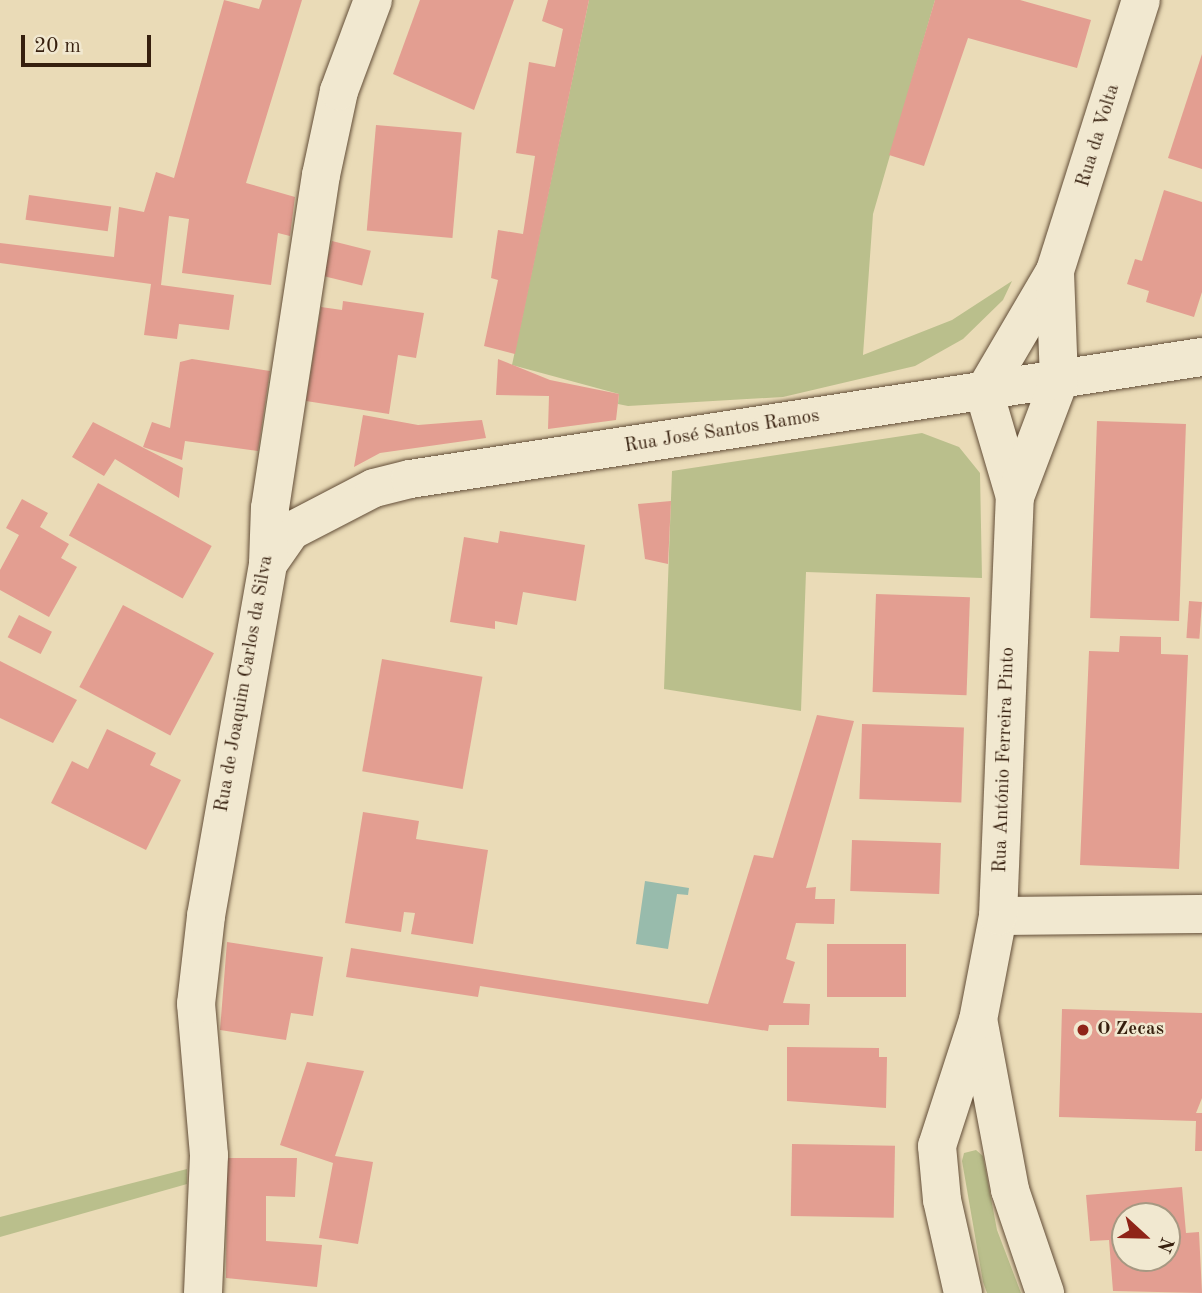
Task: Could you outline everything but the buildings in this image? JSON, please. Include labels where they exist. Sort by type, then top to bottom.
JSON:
[{"type":"street","name":"Rua de Joaquim Carlos da Silva","points":[[203,1293],[209,1154],[197,1004],[208,903],[268,564],[270,508],[321,175],[339,91],[373,0]]},
{"type":"street","name":"Rua da Volta","points":[[984,392],[1055,271],[1141,0]]},
{"type":"street","name":"Rua da Volta","points":[[1055,271],[1059,381]]},
{"type":"street","name":"Rua José Santos Ramos","points":[[268,564],[291,531],[398,482],[1202,357]]},
{"type":"street","name":"Rua António Ferreira Pinto","points":[[963,1293],[942,1200],[937,1146],[978,1020],[998,916],[1015,498],[1059,381]]},
{"type":"street","name":"Rua António Ferreira Pinto","points":[[984,392],[1015,498]]},
{"type":"street","points":[[998,916],[1202,914]]},
{"type":"street","name":"Rua António Ferreira Pinto","points":[[978,1020],[1010,1190],[1045,1293]]},
{"type":"green space","points":[[589,0],[935,0],[873,214],[863,355],[952,320],[1012,281],[1003,300],[963,339],[915,366],[783,397],[628,406],[618,404],[619,394],[512,365]]},
{"type":"green space","points":[[922,433],[959,447],[980,473],[982,578],[806,572],[801,711],[664,689],[672,471]]},
{"type":"green space","points":[[976,1150],[983,1156],[997,1230],[1021,1293],[987,1293],[983,1282],[962,1161],[964,1153]]},
{"type":"green space","points":[[187,1169],[187,1184],[0,1237],[0,1217]]},
{"type":"shaded area","points":[[645,881],[689,888],[688,895],[677,894],[668,949],[636,944]]},
{"type":"place","name":"O Zecas","points":[[1083,1030]]}]
